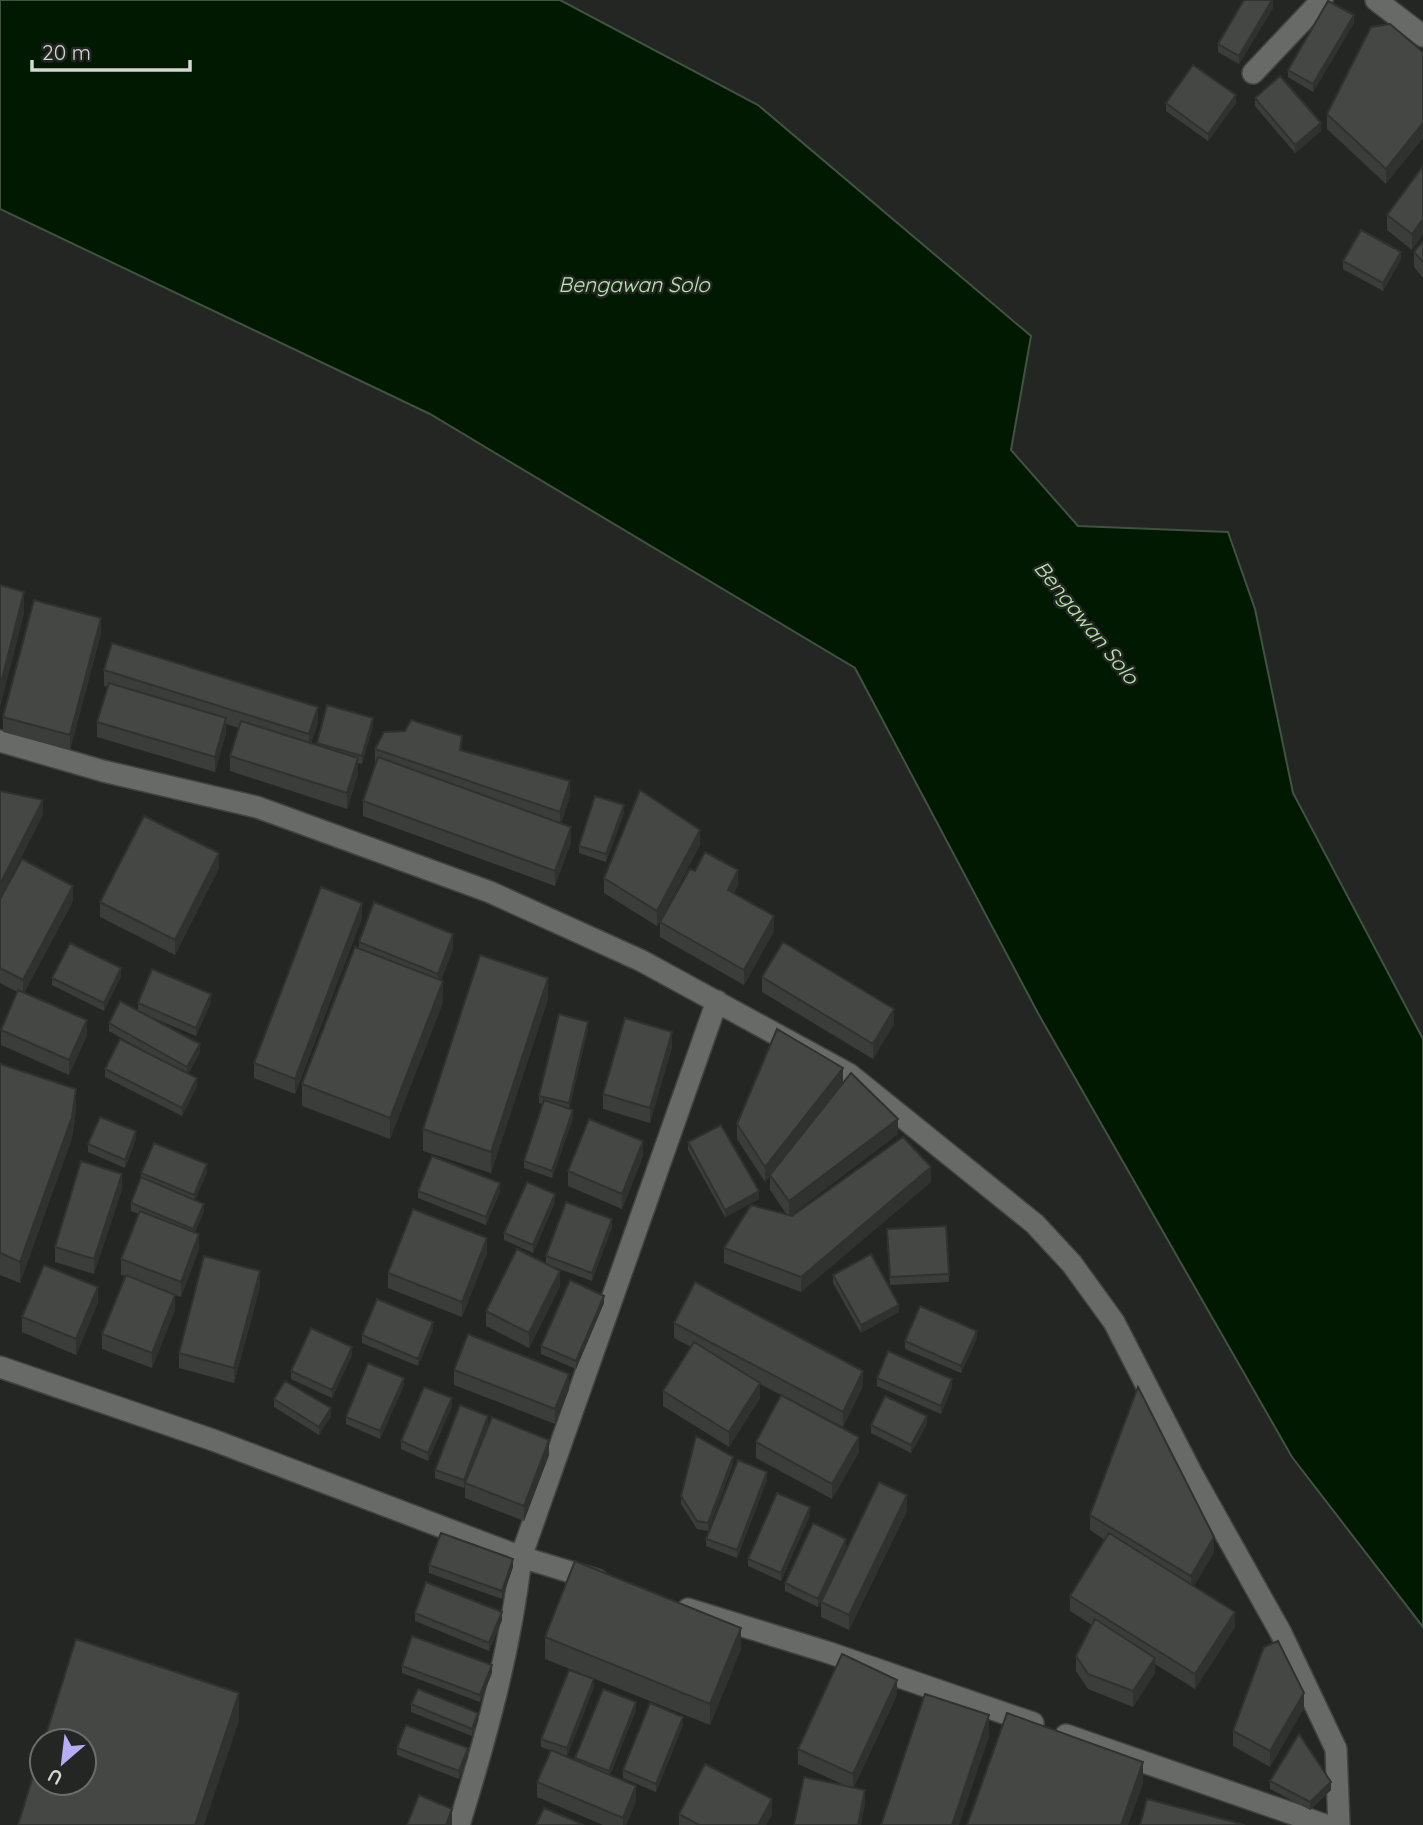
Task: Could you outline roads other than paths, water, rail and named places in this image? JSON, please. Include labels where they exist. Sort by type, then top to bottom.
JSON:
[{"type":"street","points":[[1253,73],[1322,0]]},
{"type":"street","points":[[1376,0],[1423,36]]},
{"type":"street","points":[[0,741],[103,771],[257,807],[490,892],[642,961],[849,1074],[1035,1224],[1072,1264],[1114,1322],[1192,1474],[1281,1633],[1336,1749],[1339,1825]]},
{"type":"street","points":[[459,1825],[475,1773],[515,1610],[521,1557],[717,1002]]},
{"type":"street","points":[[0,1367],[213,1440],[521,1557],[614,1586]]},
{"type":"street","points":[[667,1602],[839,1656],[1325,1825]]},
{"type":"water","name":"Bengawan Solo","points":[[0,0],[560,0],[758,105],[1031,336],[1011,450],[1078,526],[1228,532],[1255,609],[1293,793],[1423,1039],[1423,1627],[1292,1457],[1039,1015],[855,668],[430,414],[0,209]]}]
